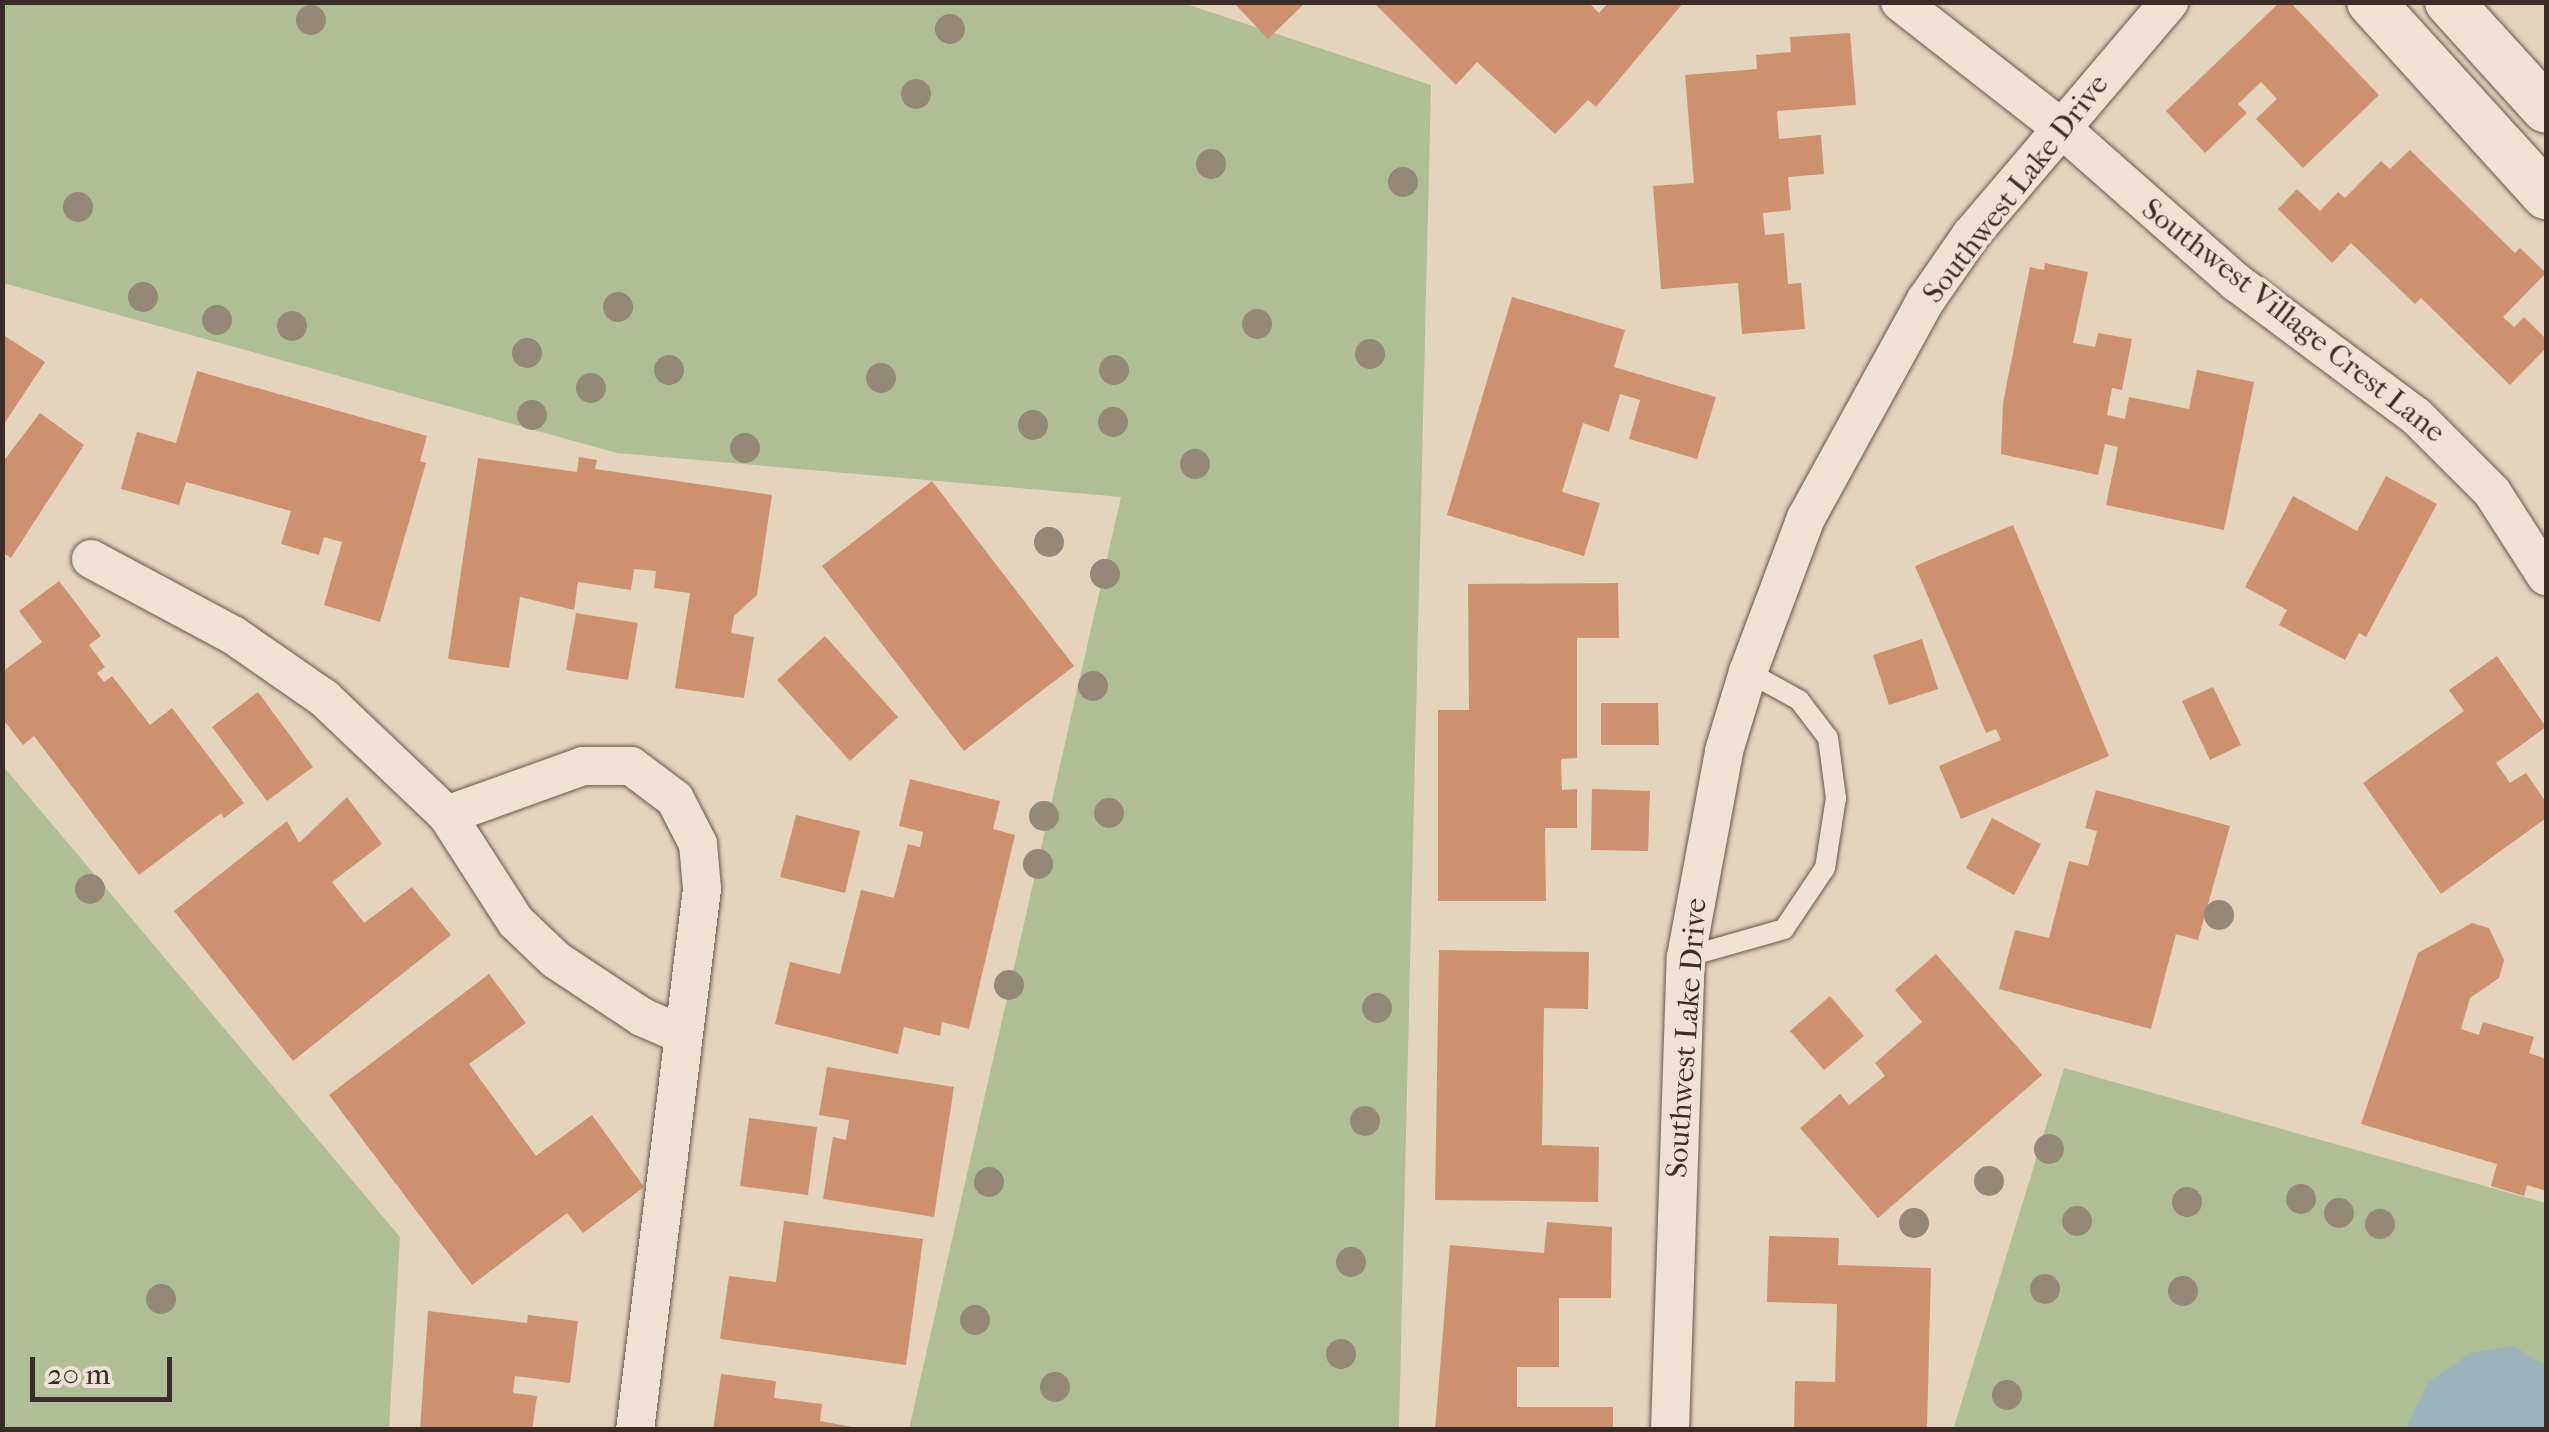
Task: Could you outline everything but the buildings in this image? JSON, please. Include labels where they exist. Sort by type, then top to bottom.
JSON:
[{"type":"street","name":"Southwest Village Crest Lane","points":[[1900,2],[2060,127],[2236,282],[2458,452],[2546,576]]},
{"type":"street","name":"Southwest Lake Drive","points":[[1670,1430],[1686,957],[1717,786],[1748,672],[1806,518],[1882,370],[1971,236],[2170,2]]},
{"type":"street","points":[[2371,2],[2546,195]]},
{"type":"street","points":[[2449,2],[2546,109]]},
{"type":"street","points":[[91,559],[217,626],[324,698],[447,815],[516,922],[556,960],[642,1016],[683,1035]]},
{"type":"street","points":[[447,815],[582,766],[630,766],[676,799],[698,844],[702,889],[635,1430]]},
{"type":"lane","points":[[1686,957],[1784,929],[1825,868],[1836,798],[1828,738],[1799,700],[1748,672]]},
{"type":"green space","points":[[2,3],[1183,3],[1431,85],[1399,1429],[909,1429],[1121,497],[617,453],[3,283]]},
{"type":"green space","points":[[3,766],[400,1237],[389,1429],[3,1429]]},
{"type":"green space","points":[[2064,1068],[2546,1203],[2546,1429],[1953,1430]]},
{"type":"water","points":[[2514,1346],[2546,1366],[2546,1429],[2405,1429],[2428,1382],[2470,1353]]}]
